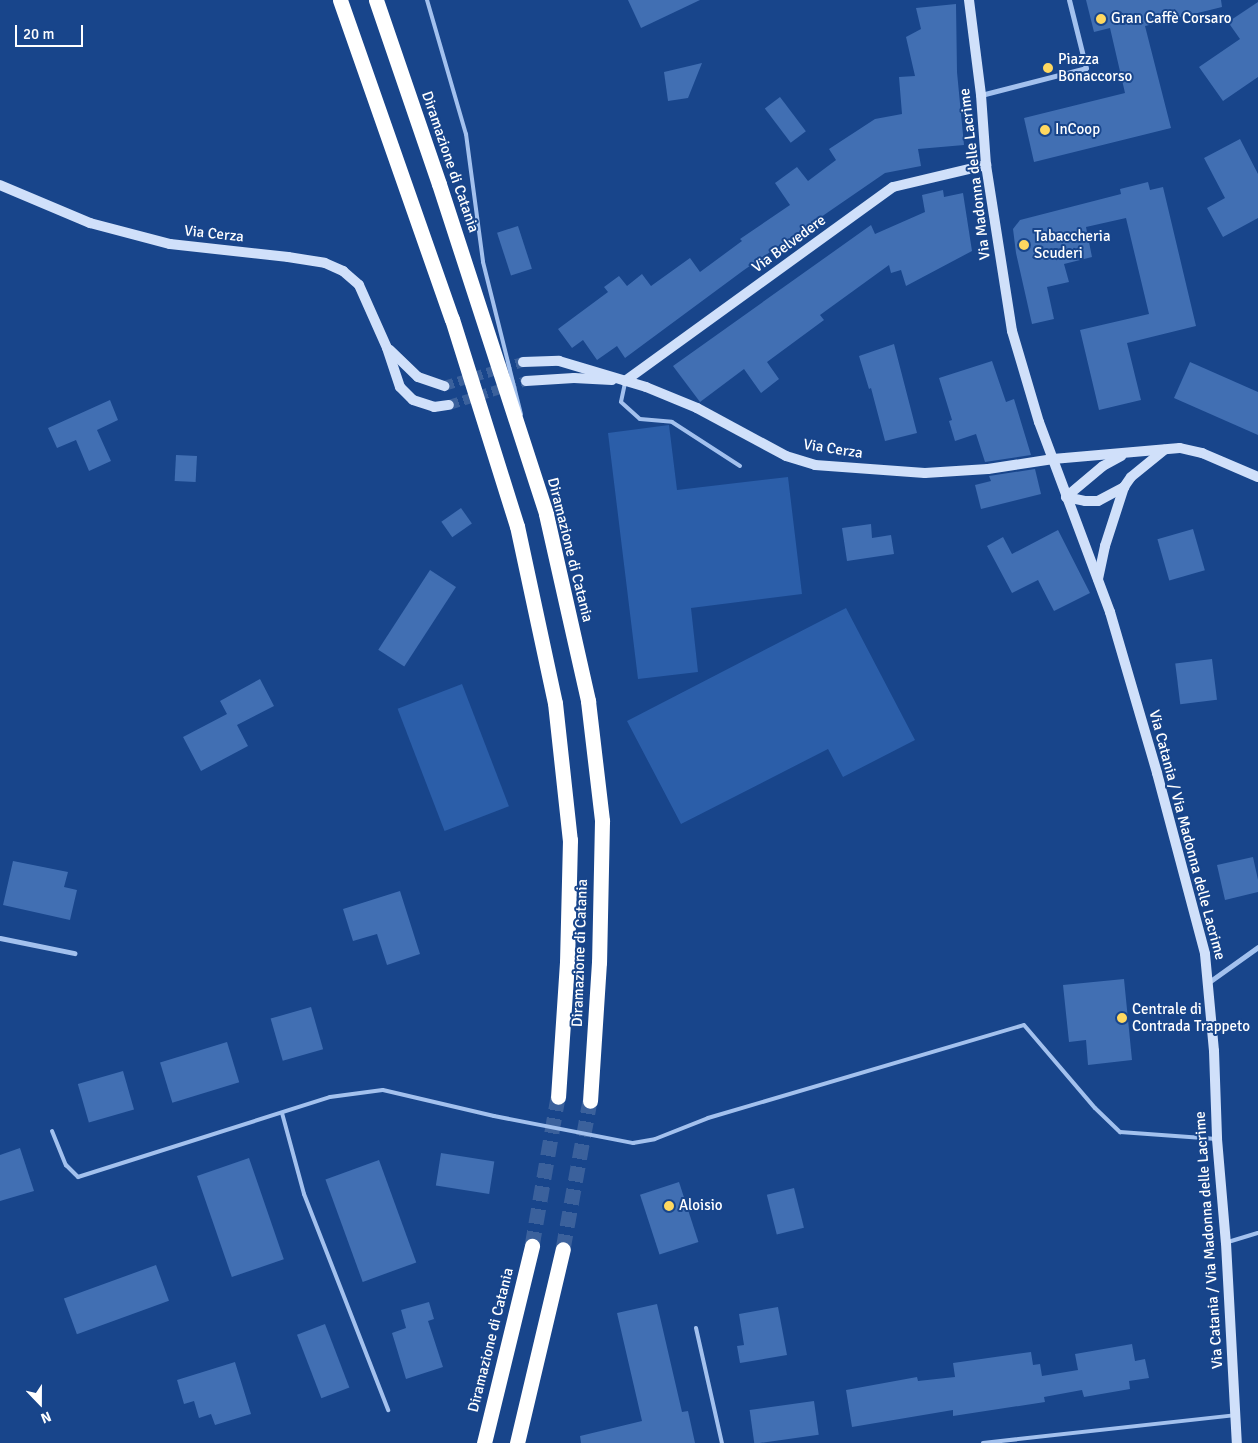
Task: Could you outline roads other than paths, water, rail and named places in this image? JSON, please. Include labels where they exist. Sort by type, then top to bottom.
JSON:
[{"type":"highway","name":"Diramazione di Catania","points":[[340,0],[452,320],[517,526],[555,703],[570,840],[567,962],[558,1097]]},
{"type":"highway","name":"Diramazione di Catania","points":[[376,0],[439,184],[546,514],[588,701],[602,821],[599,962],[590,1101]]},
{"type":"highway","name":"Diramazione di Catania","points":[[484,1443],[532,1246]]},
{"type":"highway","points":[[517,1443],[563,1249]]},
{"type":"main road","name":"Via Madonna delle Lacrime","points":[[969,0],[986,165],[1012,331],[1039,422],[1053,458]]},
{"type":"main road","name":"Via Belvedere","points":[[625,381],[893,187],[986,165]]},
{"type":"main road","name":"Via Cerza","points":[[0,185],[90,223],[170,244],[288,257],[334,267],[343,271],[359,285],[387,348],[400,387],[413,400],[434,407],[449,406]]},
{"type":"main road","points":[[387,348],[418,377],[444,386]]},
{"type":"main road","points":[[523,362],[560,361],[583,366],[625,381]]},
{"type":"main road","points":[[526,381],[574,378],[625,381]]},
{"type":"main road","name":"Via Cerza","points":[[625,381],[646,387],[697,408],[786,456],[815,465],[925,473],[988,469],[1053,458],[1123,455],[1180,448],[1202,453],[1258,477]]},
{"type":"main road","points":[[1098,580],[1105,546],[1124,487],[1131,477],[1164,449]]},
{"type":"main road","points":[[1066,497],[1103,466],[1123,455]]},
{"type":"main road","name":"Via Catania / Via Madonna delle Lacrime","points":[[1053,458],[1110,612],[1157,773],[1205,954],[1214,1050],[1217,1139],[1226,1243],[1236,1443]]},
{"type":"main road","points":[[1066,497],[1085,501],[1098,501],[1124,487]]},
{"type":"street","points":[[980,95],[1086,68],[1069,0]]},
{"type":"street","points":[[0,938],[74,953]]},
{"type":"street","points":[[1209,982],[1258,947]]},
{"type":"lane","points":[[427,0],[466,134],[483,262],[522,417]]},
{"type":"lane","points":[[625,381],[621,402],[640,420],[672,422],[740,466]]},
{"type":"lane","points":[[524,427],[546,514]]},
{"type":"lane","points":[[52,1131],[66,1165],[78,1177],[330,1097],[383,1090],[494,1116],[633,1143],[655,1140],[708,1118],[1024,1025],[1095,1108],[1120,1132],[1217,1139]]},
{"type":"lane","points":[[282,1113],[304,1194],[388,1410]]},
{"type":"lane","points":[[1226,1243],[1258,1233]]},
{"type":"lane","points":[[696,1328],[722,1443]]},
{"type":"lane","points":[[983,1443],[1235,1415]]},
{"type":"tunnel","points":[[444,386],[523,362]]},
{"type":"tunnel","points":[[449,405],[526,381]]},
{"type":"tunnel","points":[[532,1246],[558,1097]]},
{"type":"tunnel","points":[[563,1249],[590,1101]]},
{"type":"place","name":"Gran Caffè Corsaro","points":[[1101,19]]},
{"type":"place","name":"Piazza Bonaccorso","points":[[1048,68]]},
{"type":"place","name":"InCoop","points":[[1045,130]]},
{"type":"place","name":"Tabaccheria Scuderi","points":[[1024,245]]},
{"type":"place","name":"Centrale di Contrada Trappeto","points":[[1122,1018]]},
{"type":"place","name":"Aloisio","points":[[669,1206]]}]
